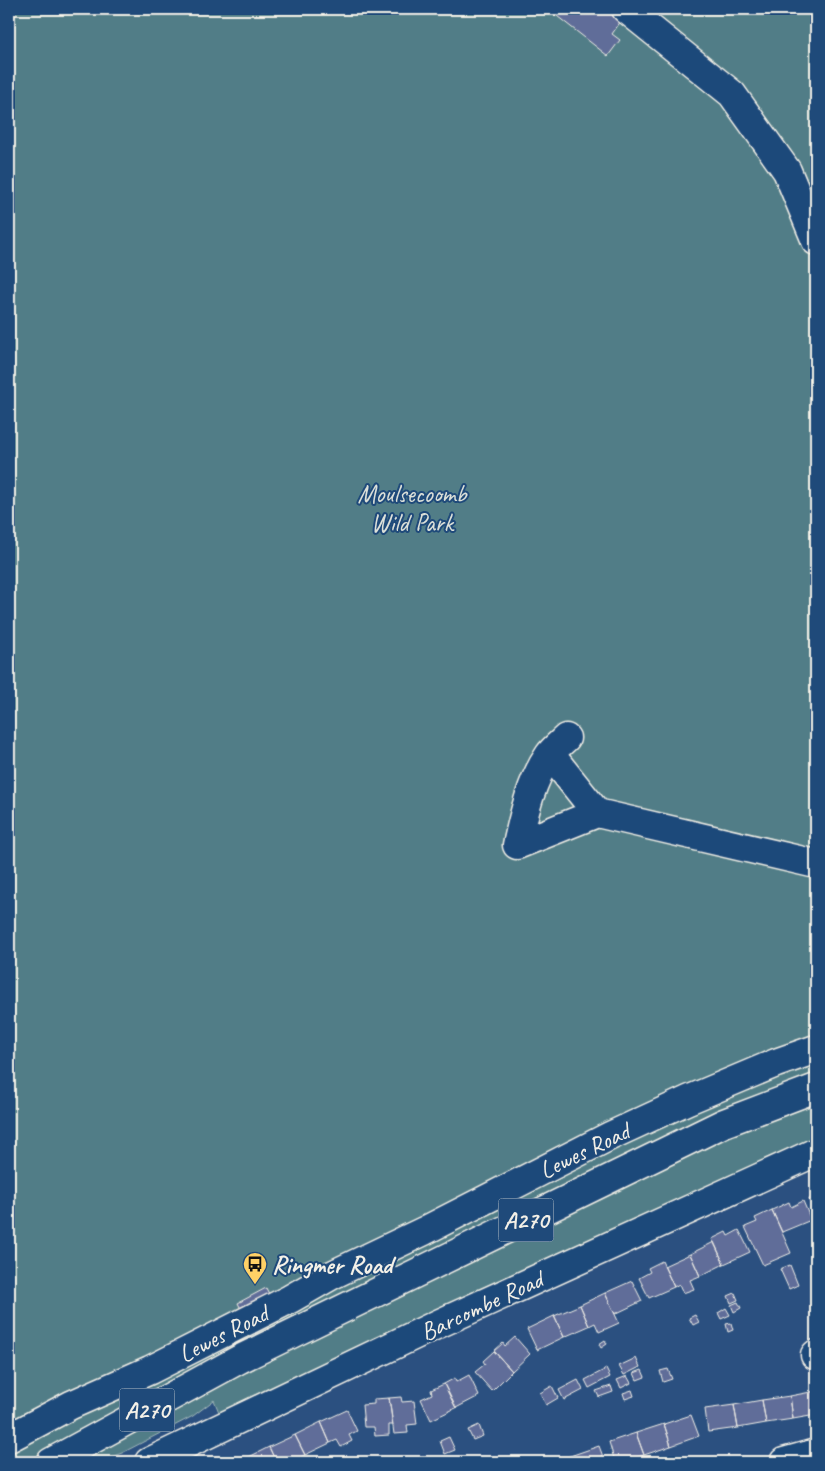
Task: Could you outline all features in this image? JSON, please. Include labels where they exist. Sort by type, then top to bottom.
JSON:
[{"type":"main road","points":[[626,9],[732,94],[787,171],[816,240]]},
{"type":"main road","points":[[596,813],[558,746],[536,778],[527,802],[517,844],[596,813],[816,864]]},
{"type":"main road","name":"Lewes Road","points":[[9,1438],[71,1405],[150,1370],[290,1299],[332,1275],[424,1231],[610,1136],[750,1074],[816,1049]]},
{"type":"main road","name":"Lewes Road","points":[[51,1462],[240,1359],[724,1123],[816,1088]]},
{"type":"main road","name":"Barcombe Road","points":[[149,1462],[438,1324],[816,1152]]},
{"type":"main road","points":[[784,1462],[816,1453]]},
{"type":"green space","name":"Moulsecoomb Wild Park","points":[[9,9],[816,9],[816,1143],[221,1417],[214,1400],[193,1416],[122,1453],[97,1462],[9,1462]]},
{"type":"building","points":[[548,9],[605,9],[621,21],[612,34],[620,40],[608,56]]},
{"type":"building","points":[[816,1196],[816,1219],[809,1199]]},
{"type":"building","points":[[803,1201],[811,1220],[782,1232],[772,1210],[789,1202],[791,1207]]},
{"type":"building","points":[[772,1210],[791,1253],[763,1265],[745,1227],[757,1222],[755,1218]]},
{"type":"building","points":[[739,1230],[750,1252],[724,1264],[712,1239],[726,1232],[728,1236]]},
{"type":"building","points":[[714,1242],[724,1264],[700,1276],[690,1254]]},
{"type":"building","points":[[690,1254],[700,1276],[690,1280],[694,1289],[683,1293],[679,1284],[674,1287],[664,1266]]},
{"type":"building","points":[[662,1261],[674,1287],[649,1298],[639,1278],[650,1272],[648,1268]]},
{"type":"building","points":[[790,1265],[798,1285],[789,1289],[780,1269]]},
{"type":"building","points":[[632,1281],[642,1301],[615,1314],[605,1293]]},
{"type":"building","points":[[266,1288],[269,1294],[241,1309],[238,1303]]},
{"type":"building","points":[[605,1293],[619,1323],[599,1332],[595,1323],[589,1326],[580,1305]]},
{"type":"building","points":[[735,1293],[738,1300],[731,1303],[728,1296]]},
{"type":"building","points":[[738,1302],[741,1308],[734,1312],[731,1305]]},
{"type":"building","points":[[580,1305],[589,1326],[564,1337],[554,1316]]},
{"type":"building","points":[[726,1308],[730,1315],[721,1319],[718,1313]]},
{"type":"building","points":[[695,1315],[699,1322],[693,1325],[689,1318]]},
{"type":"building","points":[[554,1316],[564,1337],[537,1350],[527,1329]]},
{"type":"building","points":[[731,1323],[733,1330],[728,1332],[726,1324]]},
{"type":"building","points":[[515,1337],[530,1354],[512,1371],[494,1351],[503,1343],[505,1346]]},
{"type":"building","points":[[605,1340],[607,1344],[601,1348],[599,1344]]},
{"type":"building","points":[[494,1351],[512,1371],[492,1391],[475,1372],[485,1364],[483,1361]]},
{"type":"building","points":[[636,1358],[640,1367],[624,1375],[619,1366]]},
{"type":"building","points":[[606,1369],[610,1377],[589,1388],[585,1380]]},
{"type":"building","points":[[668,1369],[672,1379],[663,1382],[660,1371]]},
{"type":"building","points":[[642,1370],[645,1377],[637,1380],[634,1373]]},
{"type":"building","points":[[469,1375],[479,1396],[456,1408],[444,1384],[455,1378],[456,1382]]},
{"type":"building","points":[[627,1376],[631,1383],[621,1388],[617,1380]]},
{"type":"building","points":[[578,1380],[583,1390],[564,1400],[559,1390]]},
{"type":"building","points":[[444,1384],[456,1408],[431,1420],[421,1399],[432,1394],[431,1390]]},
{"type":"building","points":[[552,1386],[558,1398],[546,1405],[540,1393]]},
{"type":"building","points":[[611,1386],[613,1392],[599,1397],[596,1391]]},
{"type":"building","points":[[632,1390],[634,1396],[625,1399],[623,1393]]},
{"type":"building","points":[[816,1391],[816,1415],[793,1419],[790,1396]]},
{"type":"building","points":[[790,1396],[793,1419],[766,1423],[762,1400]]},
{"type":"building","points":[[401,1397],[402,1402],[414,1401],[417,1424],[407,1425],[408,1433],[394,1434],[389,1398]]},
{"type":"building","points":[[389,1398],[393,1425],[389,1425],[389,1435],[375,1436],[374,1427],[364,1427],[362,1405],[374,1404],[374,1399]]},
{"type":"building","points":[[762,1400],[766,1423],[738,1428],[734,1405]]},
{"type":"building","points":[[734,1405],[738,1428],[708,1432],[705,1409]]},
{"type":"building","points":[[347,1410],[357,1431],[349,1435],[352,1441],[341,1447],[337,1440],[330,1443],[321,1422]]},
{"type":"building","points":[[691,1415],[699,1436],[671,1446],[664,1424]]},
{"type":"building","points":[[321,1422],[330,1443],[305,1455],[295,1435]]},
{"type":"building","points":[[664,1424],[671,1446],[644,1455],[636,1433]]},
{"type":"building","points":[[479,1425],[483,1436],[473,1440],[468,1430]]},
{"type":"building","points":[[636,1433],[644,1455],[623,1462],[615,1462],[609,1442]]},
{"type":"building","points":[[295,1435],[305,1455],[291,1462],[276,1462],[269,1447]]},
{"type":"building","points":[[449,1437],[455,1450],[445,1454],[440,1441]]},
{"type":"building","points":[[599,1446],[605,1462],[576,1462],[573,1455]]},
{"type":"building","points":[[269,1447],[276,1462],[244,1462],[243,1460]]},
{"type":"building","points":[[573,1455],[576,1462],[551,1462]]},
{"type":"place","name":"Ringmer Road","points":[[255,1285]]}]
